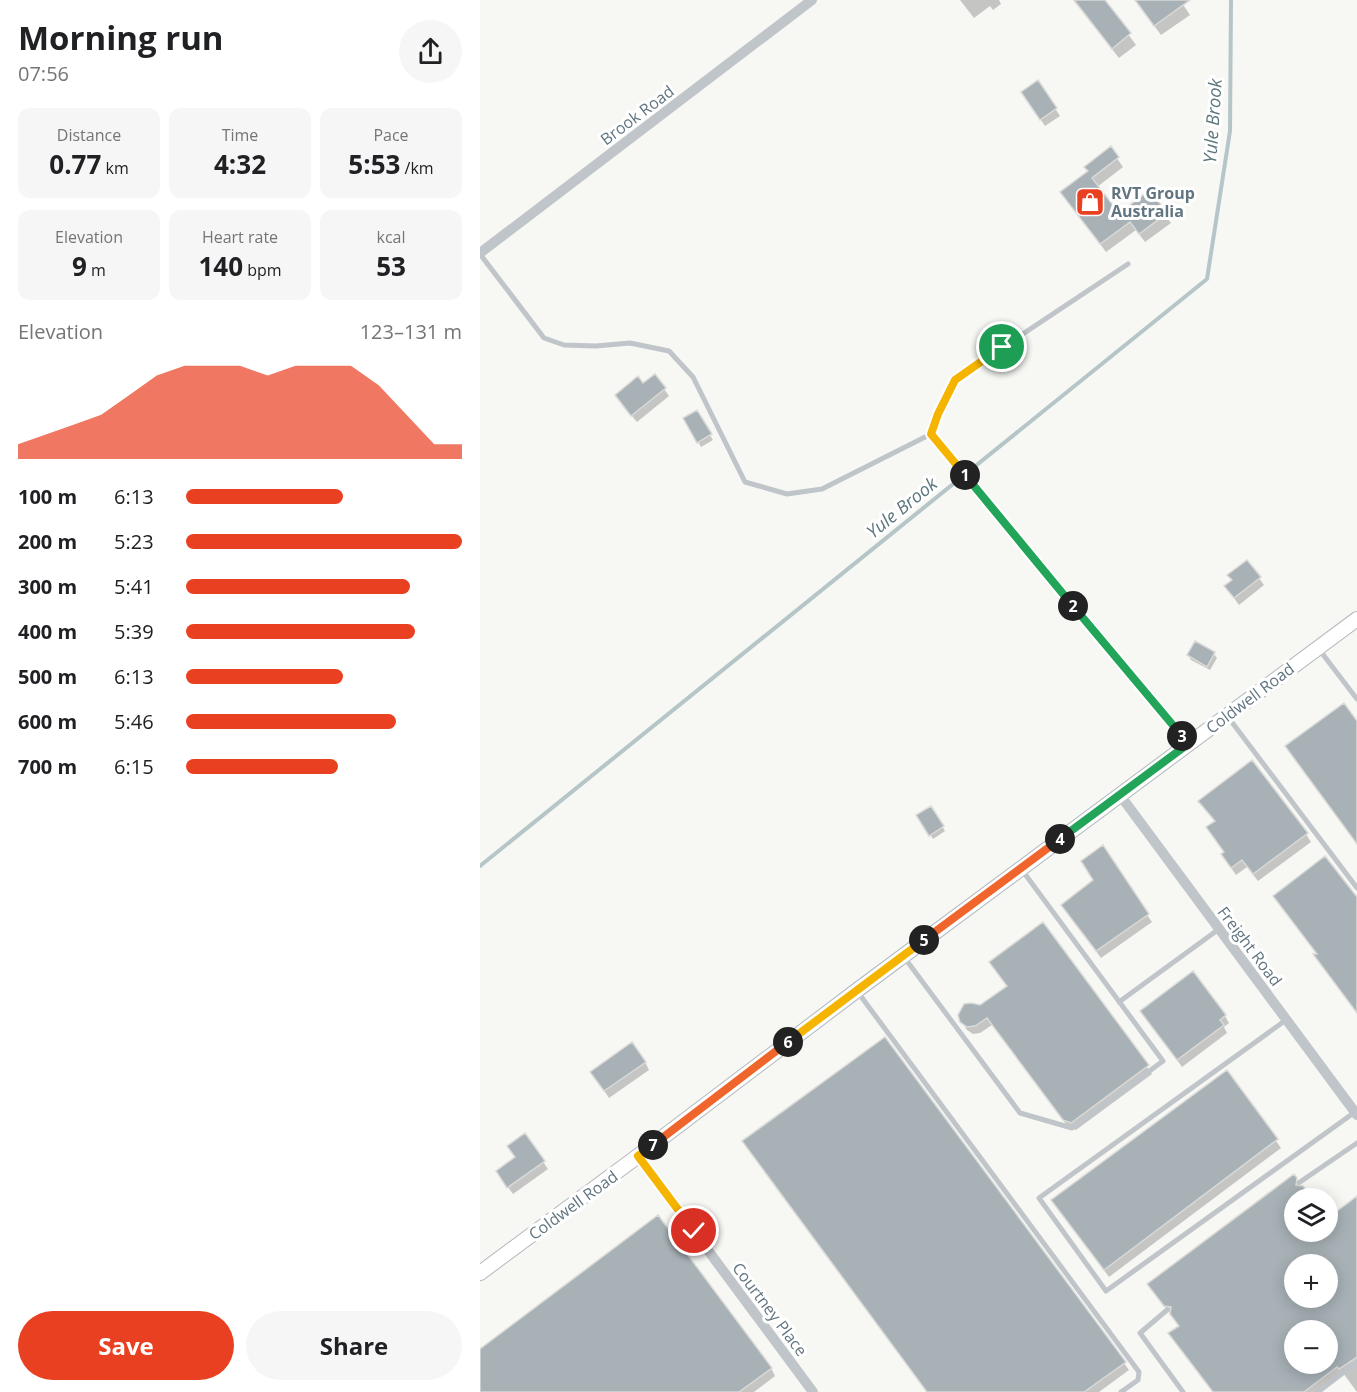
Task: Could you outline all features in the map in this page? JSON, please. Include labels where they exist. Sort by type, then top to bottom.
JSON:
[{"type":"street","name":"Brook Road","points":[[480,254],[812,0]]},
{"type":"street","name":"Coldwell Road","points":[[480,1273],[1357,619]]},
{"type":"street","name":"Freight Road","points":[[1120,795],[1356,1114]]},
{"type":"street","name":"Courtney Place","points":[[638,1156],[813,1392]]},
{"type":"lane","points":[[480,254],[544,338],[564,345],[596,346],[630,343],[669,351],[693,377],[745,482],[787,494],[822,489],[931,434],[955,380],[1128,264]]},
{"type":"lane","points":[[931,434],[1188,744]]},
{"type":"lane","points":[[1318,648],[1357,699]]},
{"type":"lane","points":[[1227,716],[1357,888]]},
{"type":"lane","points":[[903,956],[1020,1113],[1072,1128],[1163,1061],[1021,868]]},
{"type":"lane","points":[[1119,1002],[1219,929]]},
{"type":"lane","points":[[856,991],[1139,1372],[1138,1380],[1121,1392]]},
{"type":"lane","points":[[1286,1020],[1039,1198],[1106,1291],[1356,1114]]},
{"type":"lane","points":[[1300,1182],[1357,1143]]},
{"type":"lane","points":[[1167,1310],[1140,1333],[1183,1392]]},
{"type":"lane","points":[[1318,1392],[1357,1362]]},
{"type":"building","points":[[1074,0],[1105,0],[1131,33],[1112,49]]},
{"type":"building","points":[[1135,0],[1190,0],[1154,26]]},
{"type":"building","points":[[1038,80],[1057,108],[1040,120],[1021,92]]},
{"type":"building","points":[[1111,146],[1119,157],[1092,178],[1119,213],[1150,190],[1167,213],[1139,234],[1130,222],[1100,244],[1060,192],[1088,171],[1084,167]]},
{"type":"building","points":[[655,374],[666,388],[631,416],[615,395],[638,376],[643,383]]},
{"type":"building","points":[[697,410],[712,434],[697,443],[683,418]]},
{"type":"building","points":[[1247,560],[1261,577],[1234,598],[1224,586],[1232,580],[1227,575]]},
{"type":"building","points":[[1195,641],[1215,652],[1207,667],[1187,655]]},
{"type":"building","points":[[1344,703],[1357,721],[1357,844],[1285,746]]},
{"type":"building","points":[[1252,760],[1308,833],[1253,874],[1242,860],[1231,868],[1221,854],[1224,852],[1206,827],[1215,821],[1198,801]]},
{"type":"building","points":[[931,806],[944,826],[929,836],[916,815]]},
{"type":"building","points":[[1103,845],[1149,914],[1096,951],[1061,905],[1093,880],[1081,861]]},
{"type":"building","points":[[1325,856],[1357,897],[1357,1013],[1313,954],[1317,954],[1273,896]]},
{"type":"building","points":[[1043,922],[1149,1065],[1071,1123],[1063,1120],[987,1018],[975,1026],[967,1027],[960,1022],[958,1015],[964,1004],[980,1005],[1007,986],[989,962]]},
{"type":"building","points":[[1193,971],[1226,1015],[1220,1020],[1224,1025],[1177,1060],[1140,1011]]},
{"type":"building","points":[[885,1037],[1126,1362],[1084,1392],[927,1392],[742,1141]]},
{"type":"building","points":[[632,1042],[646,1062],[604,1091],[590,1072]]},
{"type":"building","points":[[1227,1070],[1278,1139],[1104,1270],[1051,1200]]},
{"type":"building","points":[[525,1133],[545,1161],[507,1188],[496,1171],[515,1157],[507,1146]]},
{"type":"building","points":[[1294,1174],[1297,1178],[1296,1185],[1304,1188],[1284,1188],[1284,1242],[1338,1242],[1338,1210],[1357,1196],[1357,1357],[1338,1368],[1338,1320],[1284,1320],[1284,1374],[1328,1374],[1304,1392],[1213,1392],[1168,1333],[1179,1326],[1170,1314],[1171,1307],[1164,1306],[1147,1284]]},
{"type":"building","points":[[658,1215],[772,1368],[739,1392],[480,1392],[480,1349]]},
{"type":"waterway","name":"Yule Brook","points":[[480,866],[1207,279],[1230,131],[1231,0]]},
{"type":"place","name":"RVT Group Australia","points":[[1090,202]]},
{"type":"route","points":[[694,1231],[638,1156],[1188,744],[931,434],[955,380],[1002,347]]}]
